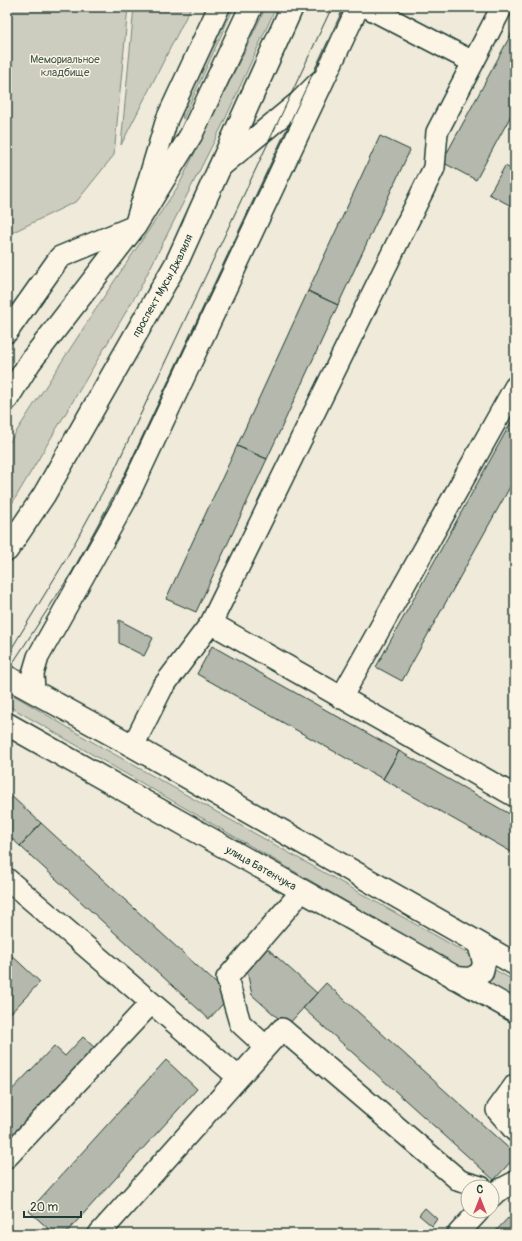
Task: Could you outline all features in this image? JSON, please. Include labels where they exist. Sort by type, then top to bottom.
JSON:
[{"type":"main road","points":[[7,399],[30,362],[135,226],[191,135],[251,7]]},
{"type":"main road","name":"проспект Мусы Джалиля","points":[[7,550],[44,495],[177,262],[292,7]]},
{"type":"main road","points":[[7,676],[133,746],[515,964]]},
{"type":"main road","name":"улица Батенчука","points":[[7,724],[515,1011]]},
{"type":"main road","points":[[455,978],[471,979],[482,972],[484,962],[479,944]]},
{"type":"street","points":[[7,332],[60,257],[135,226],[167,119],[219,7]]},
{"type":"street","points":[[34,692],[33,674],[38,657],[126,500],[329,72],[358,7]]},
{"type":"street","points":[[367,7],[473,62]]},
{"type":"street","points":[[133,746],[162,688],[211,623],[434,168],[437,132],[502,7]]},
{"type":"street","points":[[219,168],[300,101],[329,72]]},
{"type":"street","points":[[341,698],[515,387]]},
{"type":"street","points":[[211,623],[515,796]]},
{"type":"street","points":[[7,878],[238,1077]]},
{"type":"street","points":[[265,1046],[240,1023],[227,978],[302,891]]},
{"type":"street","points":[[7,1157],[151,1002]]},
{"type":"street","points":[[99,1234],[265,1046],[282,1029],[460,1181]]},
{"type":"street","points":[[515,1084],[497,1110],[515,1131]]},
{"type":"street","points":[[500,1187],[515,1182]]},
{"type":"street","points":[[458,1234],[472,1219]]},
{"type":"green space","name":"Мемориальное кладбище","points":[[7,7],[128,7],[114,155],[77,201],[7,235]]},
{"type":"green space","points":[[134,7],[191,7],[121,145]]},
{"type":"green space","points":[[227,7],[234,7],[183,119],[181,106]]},
{"type":"green space","points":[[266,7],[276,7],[223,124],[139,290],[7,512],[7,446],[105,295],[179,185]]},
{"type":"green space","points":[[7,691],[82,736],[470,955],[473,960],[468,967],[463,969],[7,705]]},
{"type":"green space","points":[[495,970],[515,981],[515,999],[486,983],[493,978]]},
{"type":"building","points":[[515,27],[515,108],[476,180],[442,162]]},
{"type":"building","points":[[380,136],[410,150],[338,305],[308,291]]},
{"type":"building","points":[[505,166],[515,171],[515,208],[489,194]]},
{"type":"building","points":[[308,291],[338,305],[267,459],[237,446]]},
{"type":"building","points":[[515,415],[515,478],[402,681],[376,667]]},
{"type":"building","points":[[237,446],[267,459],[196,612],[166,599]]},
{"type":"building","points":[[119,620],[153,638],[144,656],[119,643]]},
{"type":"building","points":[[212,646],[399,751],[383,779],[197,674]]},
{"type":"building","points":[[399,751],[515,817],[515,854],[383,779]]},
{"type":"building","points":[[9,794],[41,823],[20,846],[7,834],[7,797]]},
{"type":"building","points":[[41,823],[230,996],[209,1019],[20,846]]},
{"type":"building","points":[[267,948],[317,993],[287,1026],[252,995],[247,971]]},
{"type":"building","points":[[7,951],[40,982],[7,1017]]},
{"type":"building","points":[[326,983],[515,1154],[515,1157],[495,1179],[493,1179],[303,1008]]},
{"type":"building","points":[[83,1037],[96,1049],[13,1138],[7,1133],[7,1095],[54,1046],[65,1056]]},
{"type":"building","points":[[166,1060],[197,1089],[65,1234],[54,1234],[29,1211]]},
{"type":"building","points":[[425,1208],[437,1219],[432,1226],[419,1215]]},
{"type":"building","points":[[508,1218],[515,1224],[515,1234],[493,1234]]},
{"type":"tram line","points":[[7,656],[62,566],[112,475],[332,7]]},
{"type":"tram line","points":[[7,672],[72,572],[122,480],[344,7]]}]
